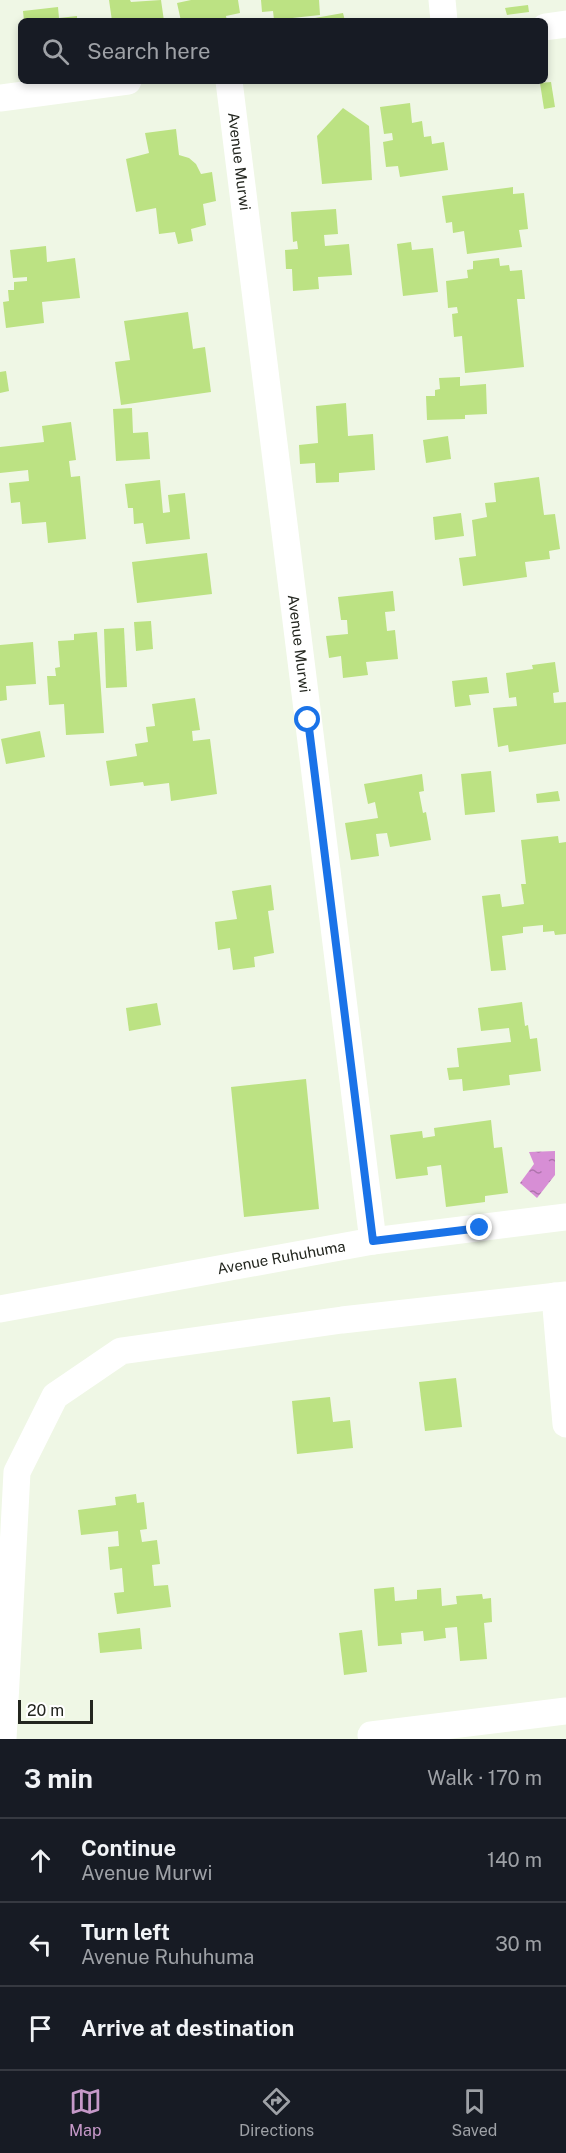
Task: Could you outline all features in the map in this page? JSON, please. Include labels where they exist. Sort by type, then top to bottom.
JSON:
[{"type":"street","points":[[442,0],[444,18]]},
{"type":"street","points":[[548,27],[566,24]]},
{"type":"street","points":[[0,98],[105,84]]},
{"type":"street","name":"Avenue Murwi","points":[[229,84],[373,1241]]},
{"type":"street","name":"Avenue Ruhuhuma","points":[[0,1309],[373,1241],[566,1217]]},
{"type":"street","points":[[3,1739],[17,1472],[55,1396],[121,1351],[342,1320],[561,1295],[566,1424]]},
{"type":"street","points":[[371,1735],[566,1711]]},
{"type":"water","points":[[555,1151],[555,1175],[537,1198],[520,1183],[534,1164],[529,1152]]},
{"type":"building","points":[[109,0],[130,0],[131,2],[161,0],[164,18],[112,18]]},
{"type":"building","points":[[191,0],[238,0],[240,13],[226,16],[226,18],[180,18],[177,3]]},
{"type":"building","points":[[261,0],[319,0],[320,15],[274,18],[273,11],[262,12]]},
{"type":"building","points":[[528,5],[529,12],[507,15],[505,8]]},
{"type":"building","points":[[58,7],[59,18],[24,18],[23,11]]},
{"type":"building","points":[[343,13],[344,18],[315,18]]},
{"type":"building","points":[[551,82],[555,107],[544,109],[540,84]]},
{"type":"building","points":[[410,103],[412,123],[422,121],[424,137],[431,136],[432,144],[444,142],[448,170],[400,177],[398,166],[386,167],[383,142],[393,140],[392,133],[384,134],[380,107]]},
{"type":"building","points":[[343,108],[369,126],[372,180],[322,184],[317,136]]},
{"type":"building","points":[[176,129],[179,155],[189,158],[196,164],[201,174],[212,172],[216,201],[203,204],[206,225],[191,229],[193,241],[178,244],[175,232],[159,234],[156,208],[136,212],[126,159],[149,153],[145,133]]},
{"type":"building","points":[[513,187],[513,194],[524,193],[528,229],[519,230],[522,247],[467,254],[464,231],[453,233],[452,222],[446,223],[442,196]]},
{"type":"building","points":[[336,209],[338,234],[324,235],[325,246],[349,244],[352,275],[318,277],[319,289],[293,291],[292,269],[286,269],[285,250],[298,249],[297,241],[293,242],[291,212]]},
{"type":"building","points":[[411,242],[412,250],[433,248],[438,292],[403,296],[397,244]]},
{"type":"building","points":[[46,246],[47,262],[75,258],[80,298],[42,302],[44,323],[6,328],[3,302],[9,301],[8,290],[14,290],[14,282],[27,281],[27,277],[13,278],[10,250]]},
{"type":"building","points":[[499,258],[500,266],[509,265],[510,271],[522,270],[525,299],[517,299],[524,367],[465,373],[462,336],[454,337],[452,314],[458,313],[457,307],[448,308],[446,281],[468,278],[467,270],[473,269],[473,261]]},
{"type":"building","points":[[188,312],[193,349],[205,347],[211,392],[121,405],[115,362],[130,360],[124,321]]},
{"type":"building","points":[[6,371],[9,391],[0,393],[0,372]]},
{"type":"building","points":[[460,377],[460,386],[486,384],[487,414],[465,415],[465,419],[427,420],[426,396],[435,396],[435,390],[440,389],[439,378]]},
{"type":"building","points":[[346,403],[348,436],[373,434],[375,470],[339,473],[339,482],[316,483],[315,463],[300,464],[299,445],[318,443],[316,406]]},
{"type":"building","points":[[132,408],[133,433],[148,432],[150,459],[116,461],[113,409]]},
{"type":"building","points":[[71,422],[76,460],[69,461],[71,477],[80,476],[86,539],[48,543],[46,522],[22,524],[20,502],[11,503],[9,483],[29,481],[28,470],[0,473],[0,447],[44,442],[42,426]]},
{"type":"building","points":[[448,436],[451,459],[426,463],[423,440]]},
{"type":"building","points":[[539,477],[544,515],[555,514],[560,549],[549,551],[550,559],[525,562],[527,577],[463,586],[459,558],[476,556],[472,520],[487,517],[485,503],[496,502],[494,483]]},
{"type":"building","points":[[160,480],[163,513],[170,512],[168,495],[185,493],[190,539],[146,544],[143,523],[134,524],[133,508],[128,508],[125,484]]},
{"type":"building","points":[[461,513],[464,536],[435,540],[433,517]]},
{"type":"building","points":[[207,553],[212,594],[137,603],[132,562]]},
{"type":"building","points":[[393,591],[395,611],[385,612],[387,631],[395,630],[398,659],[366,662],[368,675],[343,678],[341,656],[329,658],[326,636],[348,634],[347,620],[341,620],[338,597]]},
{"type":"building","points":[[151,621],[153,649],[136,651],[134,622]]},
{"type":"building","points":[[124,628],[127,687],[106,688],[104,629]]},
{"type":"building","points":[[97,632],[104,733],[66,735],[64,704],[49,705],[47,676],[56,676],[55,668],[60,667],[58,641],[74,640],[74,634]]},
{"type":"building","points":[[33,642],[36,684],[6,686],[7,700],[0,701],[0,645]]},
{"type":"building","points":[[555,662],[559,692],[553,693],[554,703],[566,702],[566,744],[509,752],[508,745],[498,747],[493,708],[517,706],[516,697],[509,698],[506,673],[533,669],[532,665]]},
{"type":"building","points":[[487,677],[489,693],[469,695],[471,705],[455,707],[452,681]]},
{"type":"building","points":[[195,698],[200,730],[192,731],[193,741],[210,739],[217,794],[171,801],[169,783],[144,786],[143,782],[110,786],[106,761],[137,756],[135,744],[148,742],[146,727],[155,726],[152,704]]},
{"type":"building","points":[[40,731],[45,757],[6,764],[1,739]]},
{"type":"building","points":[[491,771],[495,812],[465,815],[461,774]]},
{"type":"building","points":[[422,774],[424,791],[419,792],[423,813],[426,812],[431,840],[390,847],[387,833],[376,834],[379,856],[351,860],[345,823],[378,818],[375,802],[368,804],[364,784]]},
{"type":"building","points":[[558,791],[560,801],[537,803],[536,794]]},
{"type":"building","points":[[558,836],[559,843],[566,842],[566,934],[555,935],[554,931],[543,932],[543,925],[523,927],[523,933],[502,936],[506,970],[491,971],[482,896],[500,894],[502,907],[524,904],[521,884],[526,884],[521,840]]},
{"type":"building","points":[[271,885],[274,910],[268,911],[274,953],[254,957],[255,967],[233,970],[230,948],[218,950],[215,922],[237,919],[232,891]]},
{"type":"building","points":[[522,1002],[525,1026],[528,1025],[530,1039],[537,1038],[541,1071],[509,1075],[510,1085],[463,1091],[462,1079],[449,1080],[447,1068],[459,1067],[457,1048],[511,1042],[509,1028],[481,1031],[478,1008]]},
{"type":"building","points":[[157,1003],[161,1025],[129,1031],[126,1008]]},
{"type":"building","points":[[306,1079],[319,1209],[244,1217],[231,1087]]},
{"type":"building","points":[[491,1120],[494,1148],[502,1147],[508,1193],[485,1196],[485,1202],[446,1207],[441,1165],[427,1167],[428,1175],[396,1179],[390,1135],[422,1131],[423,1138],[435,1136],[434,1128]]},
{"type":"building","points":[[456,1378],[462,1427],[425,1431],[419,1382]]},
{"type":"building","points":[[330,1397],[333,1422],[350,1420],[353,1448],[297,1454],[292,1401]]},
{"type":"building","points":[[136,1494],[137,1503],[144,1502],[147,1529],[140,1530],[142,1542],[157,1540],[160,1564],[152,1565],[154,1586],[168,1585],[171,1607],[117,1614],[114,1593],[124,1592],[122,1568],[110,1570],[108,1547],[119,1546],[118,1531],[81,1535],[78,1510],[116,1505],[115,1497]]},
{"type":"building","points":[[394,1587],[395,1601],[417,1599],[417,1590],[441,1588],[442,1606],[457,1604],[456,1596],[482,1594],[483,1599],[491,1598],[492,1622],[484,1623],[487,1659],[460,1661],[457,1627],[445,1628],[446,1638],[424,1641],[423,1631],[401,1633],[402,1644],[378,1646],[374,1589]]},
{"type":"building","points":[[140,1628],[142,1649],[100,1653],[98,1633]]},
{"type":"building","points":[[362,1630],[367,1672],[344,1675],[339,1633]]},
{"type":"route","points":[[308,720],[373,1241],[480,1228]]}]
